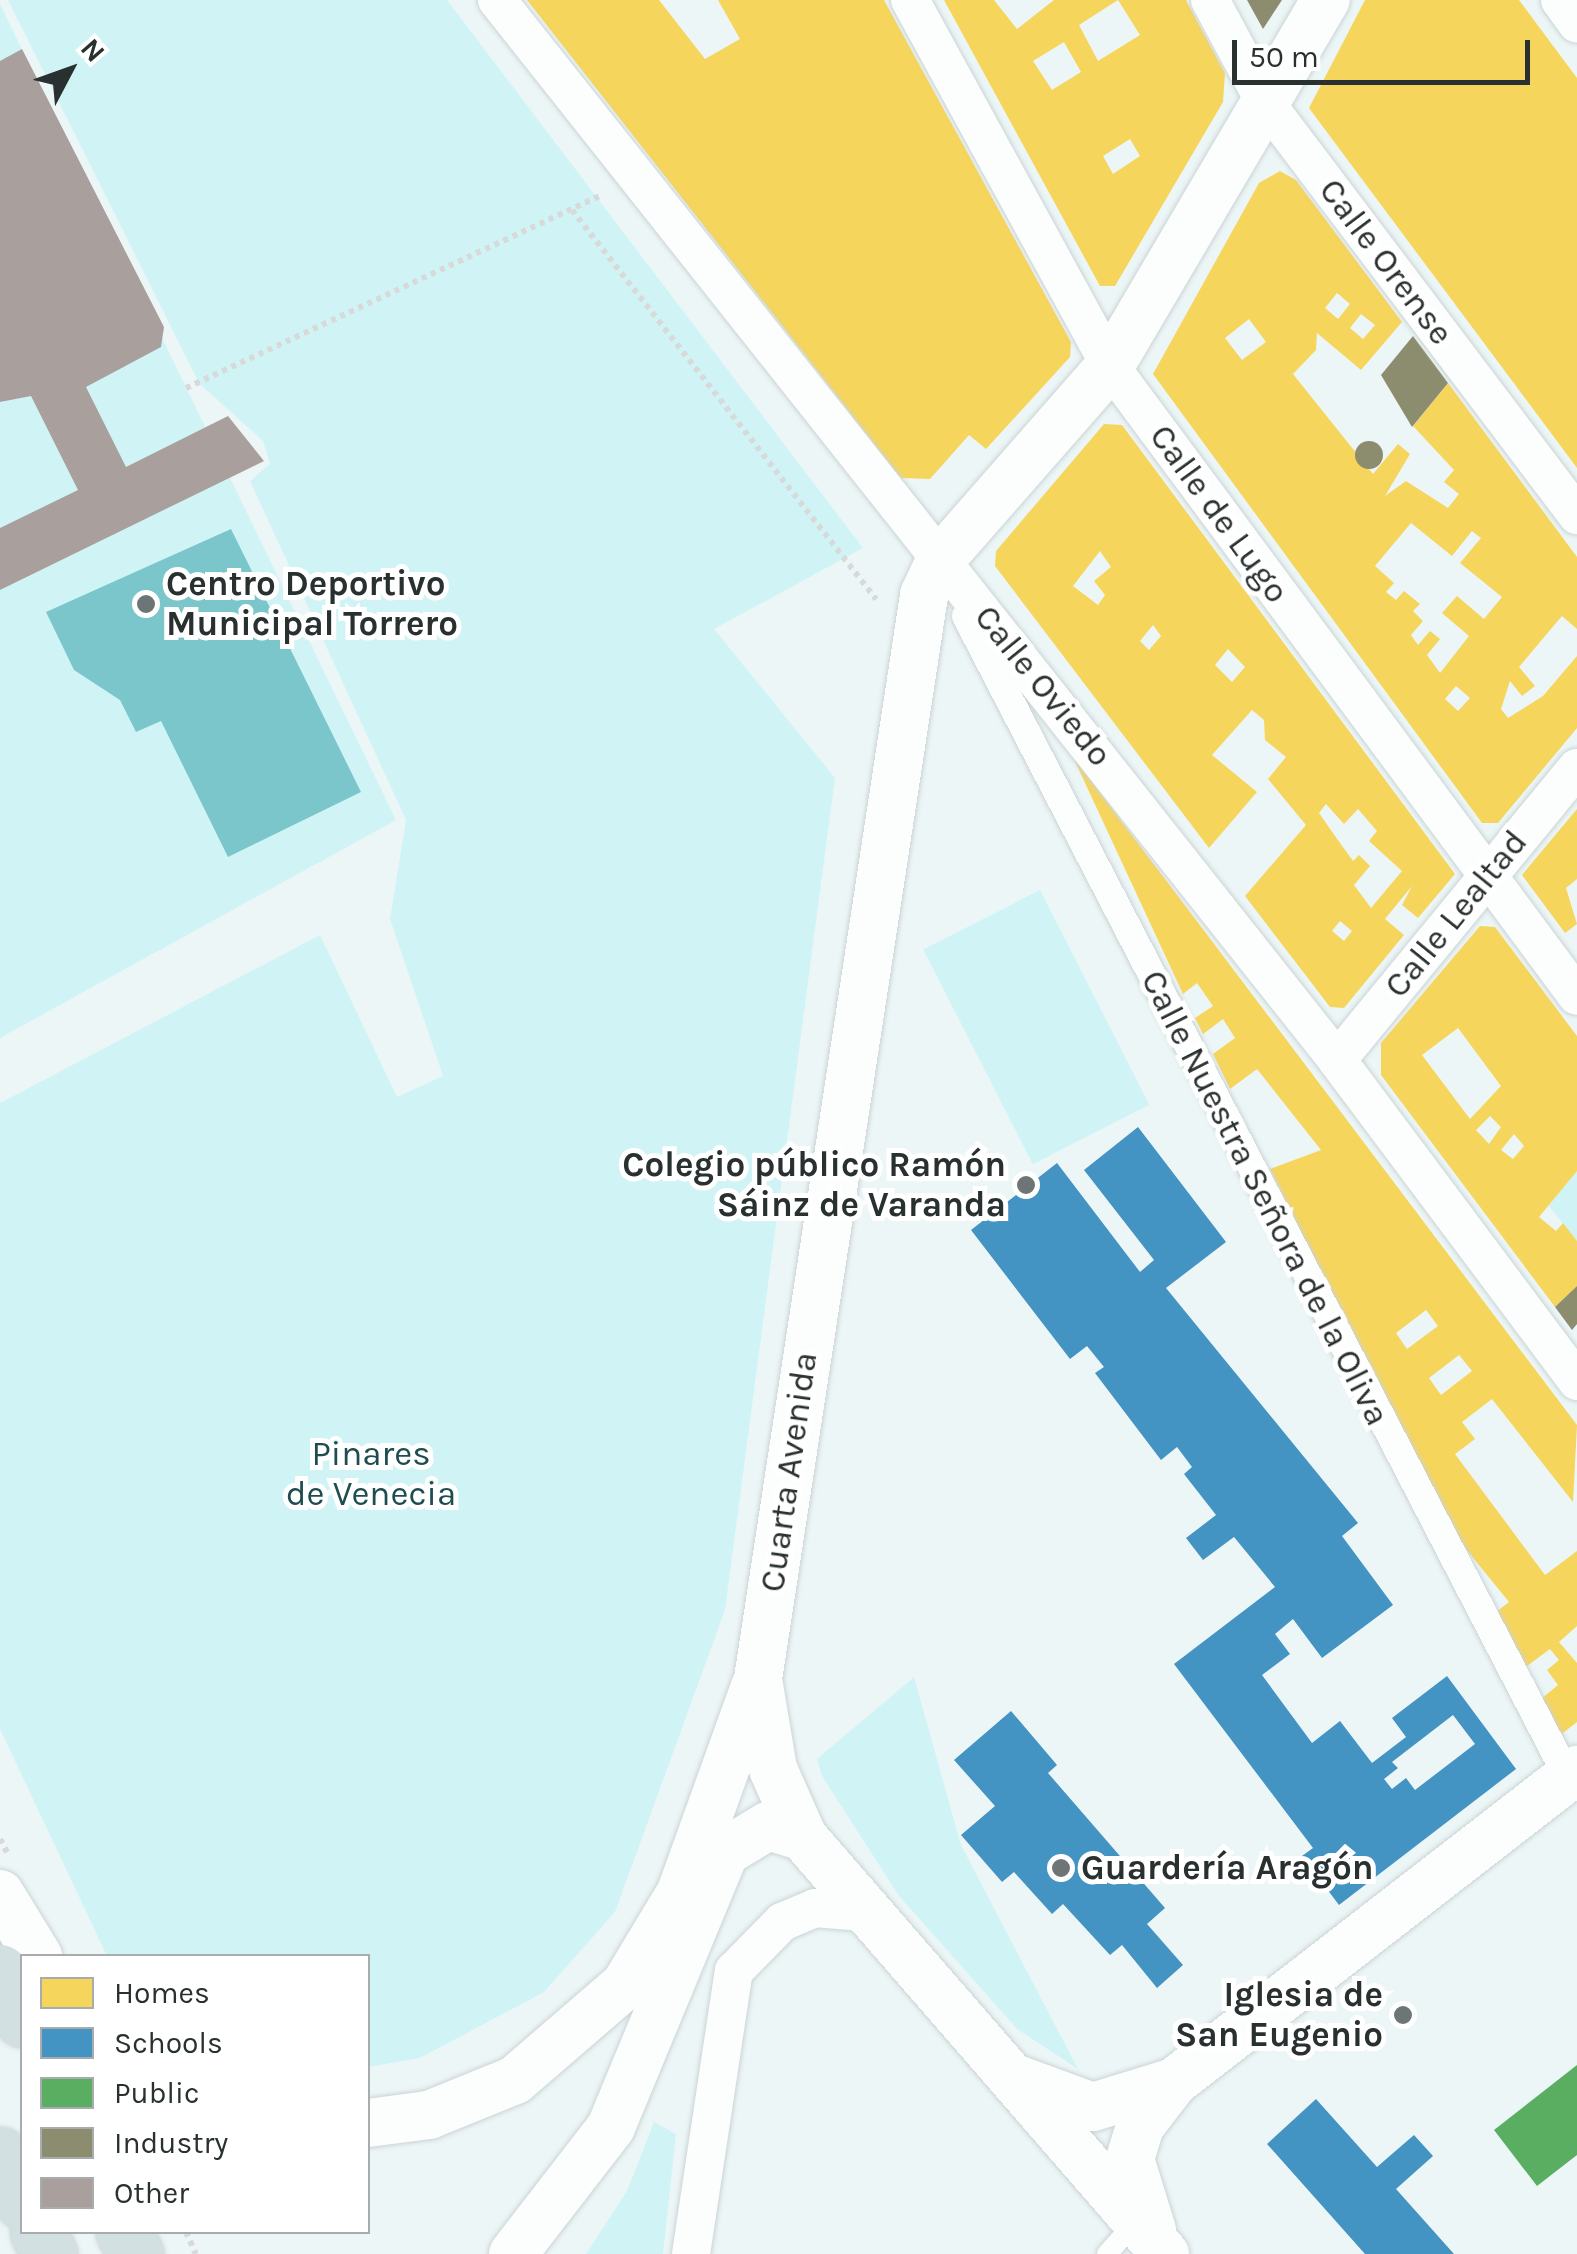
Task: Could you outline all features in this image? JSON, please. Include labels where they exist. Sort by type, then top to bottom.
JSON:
[{"type":"highway","points":[[0,1972],[20,2015]]},
{"type":"highway","points":[[0,2156],[20,2197]]},
{"type":"street","name":"Calle Oviedo","points":[[497,0],[635,180],[1337,1060],[1577,1381]]},
{"type":"street","name":"Calle de Lugo","points":[[910,0],[1110,366],[1577,996]]},
{"type":"street","name":"Calle Orense","points":[[1210,0],[1265,102],[1577,515]]},
{"type":"street","points":[[941,559],[1110,366],[1326,0]]},
{"type":"street","points":[[1560,0],[1577,23]]},
{"type":"street","name":"Cuarta Avenida","points":[[941,559],[913,635],[758,1679],[773,1769],[802,1837],[1143,2246]]},
{"type":"street","name":"Calle Nuestra Señora de la Oliva","points":[[966,616],[1574,1780]]},
{"type":"street","name":"Calle Lealtad","points":[[1337,1060],[1577,768]]},
{"type":"street","points":[[370,2123],[429,2116],[515,2080],[625,1986],[681,1892],[758,1679]]},
{"type":"street","points":[[1143,2246],[1144,2217],[1130,2159],[1140,2126],[1174,2082],[1574,1780]]},
{"type":"street","points":[[513,2254],[611,2127],[726,1852],[768,1826],[802,1837]]},
{"type":"street","points":[[0,1894],[37,1954]]},
{"type":"street","points":[[691,2254],[734,1971],[782,1922],[815,1908],[863,1912]]},
{"type":"street","points":[[991,2061],[1069,2104],[1120,2103],[1174,2082]]},
{"type":"path","points":[[186,388],[635,180]]},
{"type":"path","points":[[572,209],[876,599]]},
{"type":"green space","name":"Pinares de Venecia","points":[[8,0],[447,0],[863,548],[714,629],[835,778],[725,1610],[615,1912],[544,1992],[420,2058],[370,2067],[370,1954],[106,1954],[0,1729],[0,1103],[320,935],[397,1097],[443,1076],[390,919],[406,820],[250,481],[270,464],[263,441],[199,383]]},
{"type":"green space","name":"Centro Deportivo Municipal Torrero","points":[[0,4],[396,820],[0,1038]]},
{"type":"green space","points":[[1040,890],[1149,1105],[1033,1164],[923,949]]},
{"type":"green space","points":[[1577,1171],[1577,1241],[1548,1205]]},
{"type":"green space","points":[[914,1677],[961,1845],[1078,2069],[1017,2029],[899,1896],[822,1776],[817,1759]]},
{"type":"green space","points":[[654,2122],[676,2134],[663,2254],[586,2254],[627,2191]]},
{"type":"water","points":[[231,529],[361,792],[228,857],[161,721],[136,732],[120,700],[74,670],[46,612]]},
{"type":"building: Homes","points":[[527,0],[659,0],[705,59],[740,39],[718,0],[884,0],[1071,342],[1070,357],[986,449],[969,435],[930,479],[901,478]]},
{"type":"building: Homes","points":[[944,0],[994,0],[1017,29],[1054,0],[1118,0],[1186,0],[1225,73],[1223,102],[1115,286],[1100,286]],"holes":[[[1118,0],[1140,35],[1098,61],[1079,25]],[[1064,42],[1081,72],[1052,90],[1033,61]],[[1130,139],[1140,156],[1113,174],[1103,156]]]},
{"type":"building: Homes","points":[[1365,0],[1519,0],[1577,78],[1577,468],[1309,108]]},
{"type":"building: Homes","points":[[1280,171],[1296,180],[1402,322],[1361,370],[1317,333],[1316,350],[1293,374],[1373,474],[1398,444],[1410,454],[1385,496],[1406,481],[1448,508],[1459,494],[1444,482],[1454,470],[1413,426],[1448,383],[1577,557],[1577,629],[1562,616],[1519,667],[1535,686],[1522,696],[1510,681],[1501,709],[1508,718],[1543,696],[1577,656],[1577,728],[1498,823],[1482,823],[1153,374],[1259,183]],"holes":[[[1337,293],[1350,304],[1338,319],[1325,308]],[[1361,314],[1375,325],[1363,339],[1350,328]],[[1249,319],[1266,342],[1242,360],[1225,338]],[[1411,523],[1452,556],[1472,531],[1481,538],[1460,563],[1502,597],[1484,619],[1457,596],[1442,613],[1469,636],[1440,673],[1427,655],[1440,639],[1430,631],[1418,645],[1411,635],[1423,621],[1413,611],[1420,604],[1404,591],[1396,600],[1386,592],[1394,583],[1375,566]],[[1456,686],[1470,698],[1458,711],[1445,699]]]},
{"type":"building: Homes","points":[[1104,424],[1122,425],[1455,874],[1418,918],[1402,905],[1412,886],[1385,919],[1404,935],[1344,1008],[1330,1007],[1245,896],[1306,825],[1268,779],[1286,757],[1265,740],[1264,720],[1252,710],[1212,755],[1257,792],[1209,848],[995,566],[996,551]],"holes":[[[1100,551],[1111,567],[1094,581],[1105,595],[1098,605],[1073,586]],[[1153,625],[1161,636],[1149,650],[1140,641]],[[1228,649],[1245,667],[1232,682],[1215,665]],[[1326,804],[1344,824],[1358,809],[1377,831],[1369,841],[1402,871],[1371,908],[1354,885],[1370,866],[1359,855],[1353,861],[1319,813]],[[1340,921],[1352,931],[1344,941],[1332,931]]]},
{"type":"building: Homes","points":[[1073,757],[1577,1425],[1573,1502],[1492,1399],[1462,1422],[1475,1439],[1455,1454],[1545,1575],[1577,1551],[1577,1626],[1559,1642],[1577,1663],[1577,1722],[1554,1740],[1535,1704],[1558,1685],[1547,1670],[1559,1660],[1550,1649],[1519,1672],[1491,1616],[1509,1602],[1444,1522],[1270,1169],[1321,1150],[1257,1069],[1230,1089],[1213,1054],[1235,1038],[1223,1019],[1203,1034],[1195,1018],[1213,1006],[1197,983],[1183,994]],"holes":[[[1426,1310],[1438,1326],[1407,1349],[1396,1333]],[[1459,1355],[1472,1371],[1441,1395],[1429,1378]]]},
{"type":"building: Homes","points":[[1577,809],[1577,879],[1566,888],[1577,924],[1565,933],[1522,875]]},
{"type":"building: Homes","points":[[1480,926],[1495,927],[1577,1036],[1577,1171],[1539,1217],[1556,1231],[1563,1223],[1577,1241],[1577,1286],[1555,1307],[1381,1075],[1381,1043]],"holes":[[[1458,1028],[1501,1086],[1470,1119],[1422,1055]],[[1490,1116],[1501,1127],[1489,1144],[1476,1130]],[[1514,1134],[1524,1146],[1513,1159],[1501,1150]]]},
{"type":"building: Schools","points":[[1138,1127],[1226,1242],[1166,1288],[1358,1523],[1342,1536],[1393,1605],[1322,1658],[1293,1619],[1275,1634],[1290,1654],[1262,1675],[1312,1743],[1340,1721],[1372,1763],[1406,1737],[1392,1718],[1447,1676],[1516,1769],[1339,1905],[1302,1856],[1313,1848],[1174,1664],[1275,1587],[1234,1537],[1203,1560],[1186,1538],[1216,1515],[1184,1474],[1192,1467],[1177,1447],[1161,1460],[1095,1373],[1104,1367],[1087,1346],[1070,1359],[971,1230],[1057,1163],[1140,1272],[1154,1260],[1084,1170]],"holes":[[[1453,1715],[1475,1744],[1415,1790],[1406,1778],[1392,1789],[1384,1779],[1398,1768],[1392,1762]]]},
{"type":"building: Schools","points":[[1011,1711],[1057,1765],[1048,1773],[1165,1908],[1147,1924],[1183,1965],[1157,1988],[1122,1945],[1110,1955],[1063,1904],[1052,1914],[1014,1872],[1002,1882],[961,1835],[995,1806],[954,1760]]},
{"type":"building: Schools","points":[[1316,2099],[1377,2167],[1414,2135],[1433,2156],[1396,2189],[1454,2254],[1365,2254],[1267,2144]]},
{"type":"building: Public","points":[[1577,2065],[1577,2155],[1537,2186],[1494,2130]]},
{"type":"building: Industry","points":[[1247,0],[1282,0],[1263,29]]},
{"type":"building: Industry","points":[[1413,336],[1448,383],[1412,427],[1381,375]]},
{"type":"building: Industry","points":[[1369,441],[1379,445],[1383,455],[1379,465],[1369,469],[1359,465],[1355,455],[1359,445]]},
{"type":"building: Industry","points":[[1577,1286],[1577,1324],[1572,1330],[1555,1307]]},
{"type":"building: Other","points":[[22,49],[164,327],[161,347],[86,387],[126,467],[228,416],[264,461],[0,590],[0,528],[78,490],[31,396],[0,402],[0,61]]},
{"type":"place","name":"Centro Deportivo Municipal Torrero","points":[[146,604]]},
{"type":"place","name":"Colegio público Ramón Sáinz de Varanda","points":[[1026,1185]]},
{"type":"place","name":"Guardería Aragón","points":[[1061,1868]]},
{"type":"place","name":"Iglesia de San Eugenio","points":[[1403,2015]]}]
